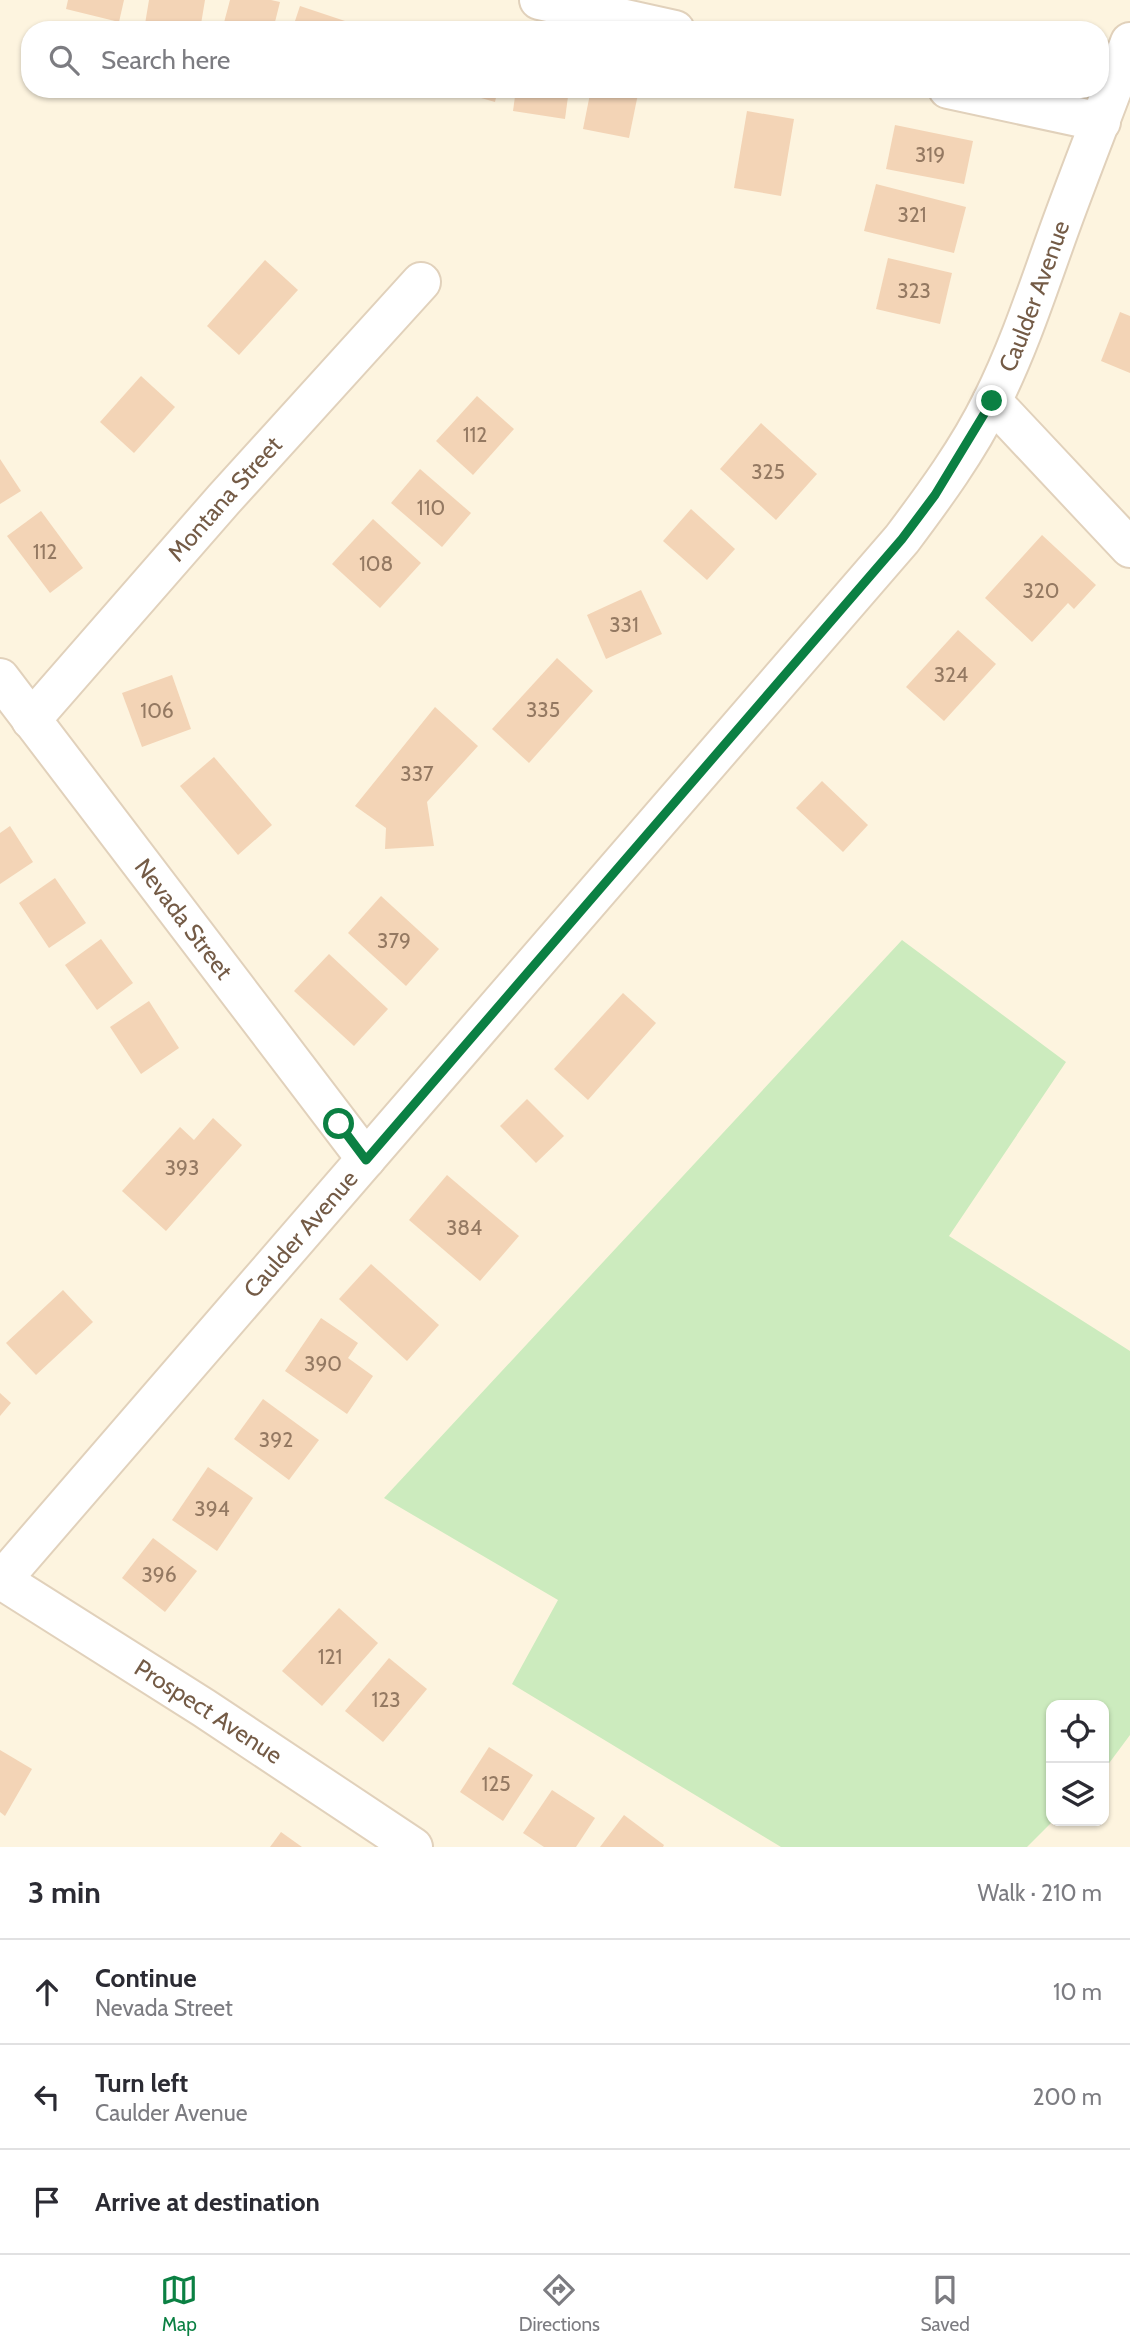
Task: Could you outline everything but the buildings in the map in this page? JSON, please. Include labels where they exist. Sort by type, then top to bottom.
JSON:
[{"type":"street","points":[[539,0],[634,21]]},
{"type":"street","name":"Caulder Avenue","points":[[1,1581],[902,539],[943,484],[992,401],[1028,320],[1130,42]]},
{"type":"street","points":[[990,98],[1101,122]]},
{"type":"street","name":"Montana Street","points":[[32,720],[224,499],[421,282]]},
{"type":"street","points":[[992,401],[1130,548]]},
{"type":"street","name":"Nevada Street","points":[[0,678],[366,1160]]},
{"type":"street","name":"Prospect Avenue","points":[[1,1581],[204,1708],[413,1847]]},
{"type":"green space","points":[[902,940],[1066,1062],[949,1236],[1130,1351],[1130,1735],[1109,1763],[1109,1700],[1046,1700],[1048,1826],[1027,1847],[781,1847],[512,1684],[558,1600],[384,1498]]},
{"type":"route","points":[[339,1124],[366,1160],[902,539],[935,495],[992,401]]}]
